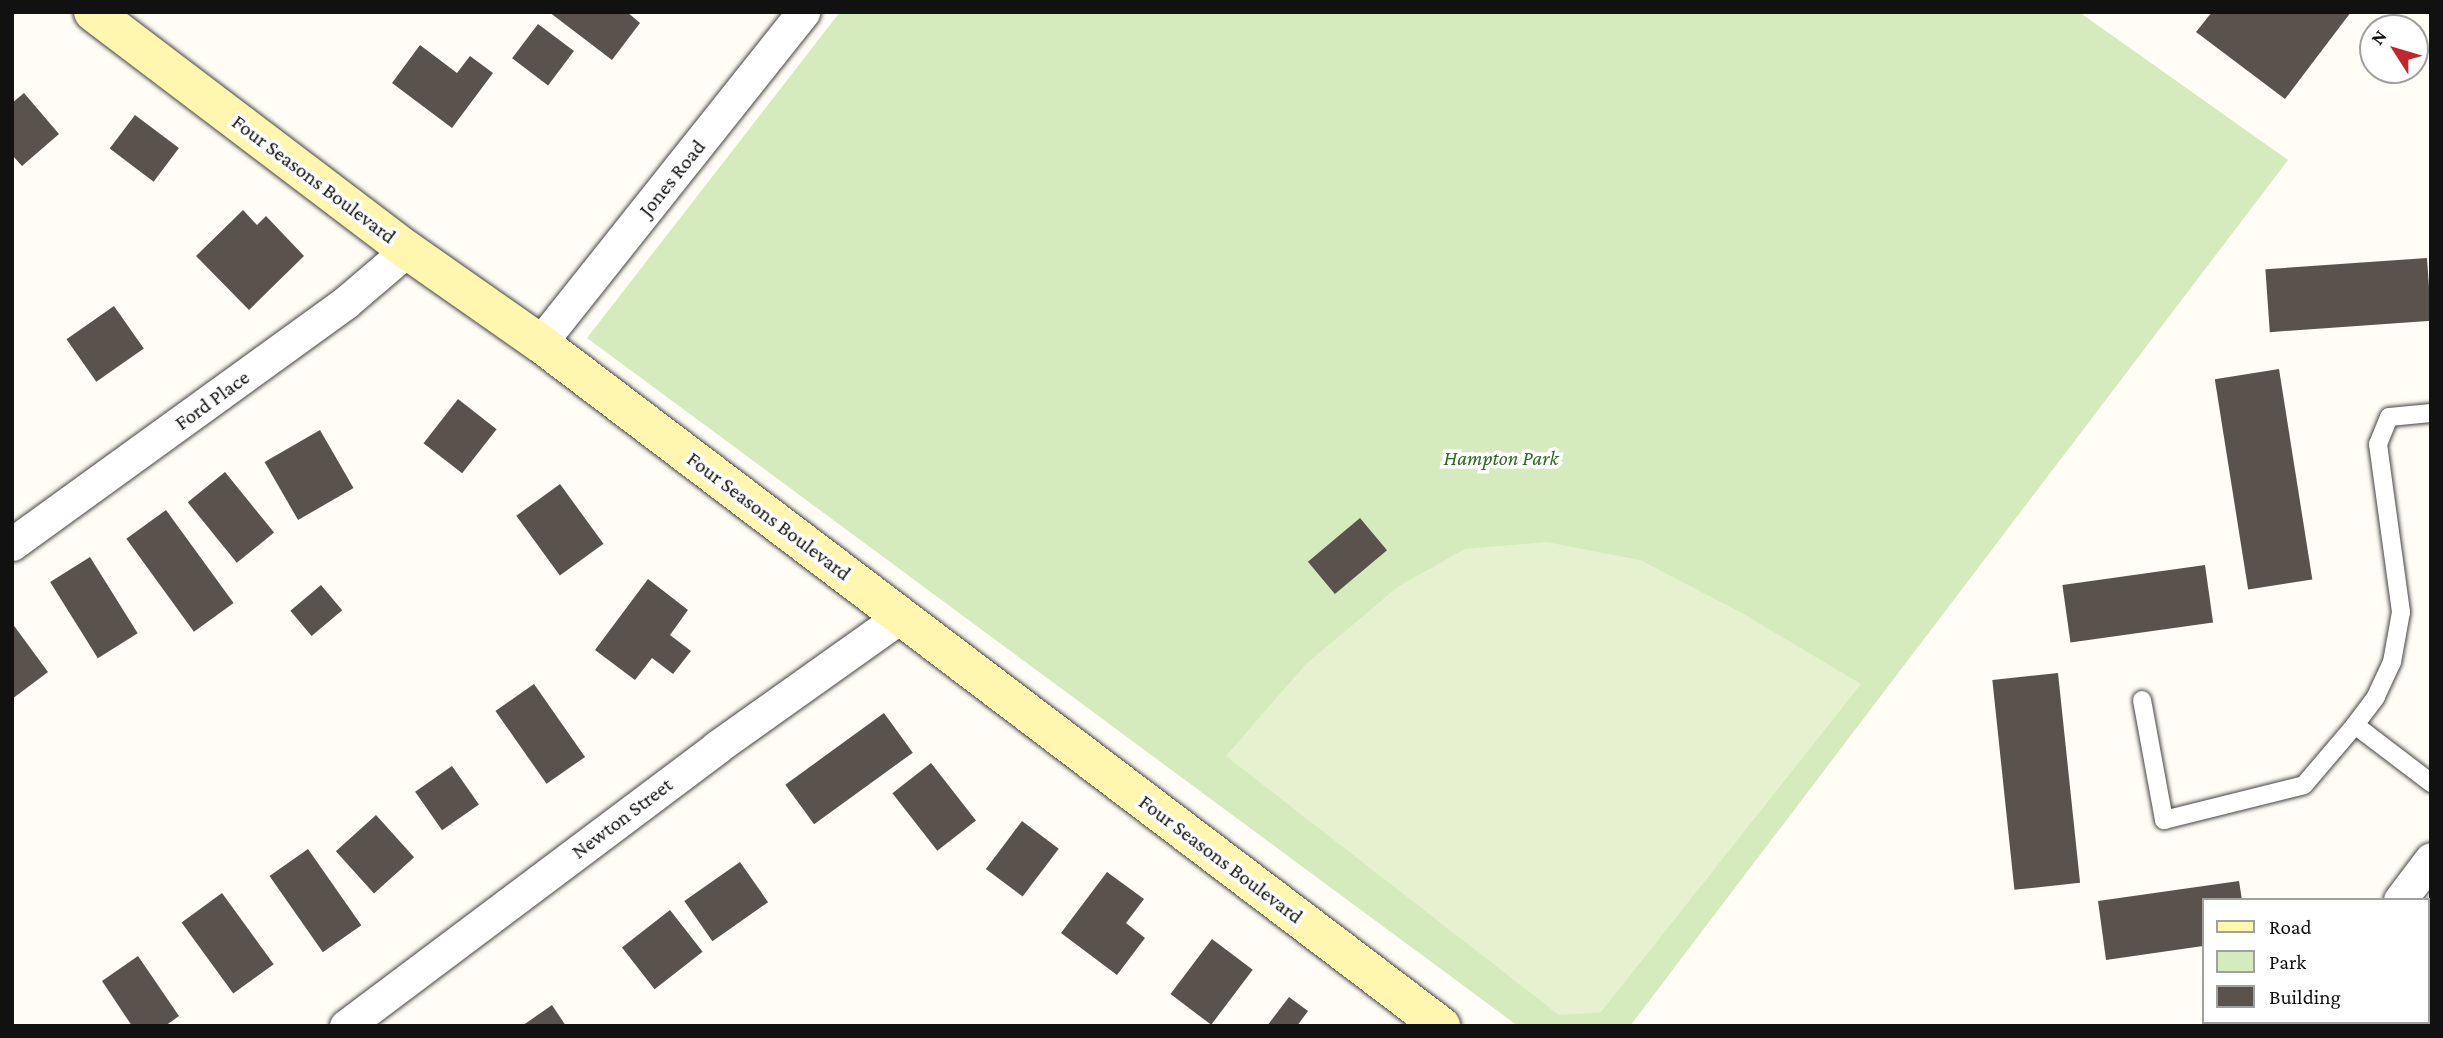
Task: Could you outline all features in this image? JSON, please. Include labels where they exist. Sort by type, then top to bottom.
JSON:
[{"type":"street","name":"Jones Road","points":[[540,343],[803,12]]},
{"type":"street","name":"Four Seasons Boulevard","points":[[96,13],[407,250],[540,343],[1441,1026]]},
{"type":"street","name":"Ford Place","points":[[12,544],[345,303],[407,250]]},
{"type":"street","name":"Newton Street","points":[[346,1026],[717,747],[901,616]]},
{"type":"street","points":[[2402,898],[2431,859]]},
{"type":"lane","points":[[2142,700],[2164,820],[2304,785],[2376,696],[2392,662],[2401,612],[2378,444],[2389,418],[2431,413]]},
{"type":"lane","points":[[2355,725],[2431,783]]},
{"type":"green space","name":"Hampton Park","points":[[840,12],[2079,12],[2288,160],[1630,1026],[1518,1026],[587,338]]},
{"type":"green space","points":[[1546,542],[1640,560],[1740,612],[1861,684],[1601,1012],[1559,1015],[1226,756],[1306,664],[1399,586],[1465,549]]},
{"type":"building","points":[[549,12],[627,12],[640,23],[612,60]]},
{"type":"building","points":[[2212,12],[2351,12],[2285,99],[2196,32]]},
{"type":"building","points":[[538,24],[574,51],[548,85],[512,58]]},
{"type":"building","points":[[420,45],[457,73],[470,56],[493,73],[452,128],[392,83]]},
{"type":"building","points":[[24,93],[59,134],[22,166],[12,155],[12,103]]},
{"type":"building","points":[[135,115],[179,148],[154,182],[110,149]]},
{"type":"building","points":[[243,210],[257,225],[266,216],[304,256],[249,310],[196,256]]},
{"type":"building","points":[[2427,258],[2431,321],[2270,332],[2265,269]]},
{"type":"building","points":[[114,306],[144,349],[96,382],[66,339]]},
{"type":"building","points":[[2279,369],[2312,579],[2248,590],[2215,379]]},
{"type":"building","points":[[458,399],[497,429],[462,473],[424,443]]},
{"type":"building","points":[[320,430],[354,488],[298,520],[265,462]]},
{"type":"building","points":[[225,472],[274,533],[237,563],[188,502]]},
{"type":"building","points":[[560,484],[603,544],[560,576],[516,516]]},
{"type":"building","points":[[166,510],[234,603],[194,632],[126,539]]},
{"type":"building","points":[[1360,518],[1387,550],[1335,594],[1308,562]]},
{"type":"building","points":[[90,557],[138,633],[98,658],[50,582]]},
{"type":"building","points":[[2205,565],[2213,622],[2070,642],[2062,585]]},
{"type":"building","points":[[648,579],[688,610],[670,635],[691,651],[673,674],[652,658],[635,680],[595,650]]},
{"type":"building","points":[[321,585],[342,610],[312,636],[290,611]]},
{"type":"building","points":[[12,623],[48,672],[12,699]]},
{"type":"building","points":[[2058,673],[2080,883],[2014,890],[1992,680]]},
{"type":"building","points":[[534,684],[585,757],[547,784],[495,711]]},
{"type":"building","points":[[884,713],[913,753],[814,824],[785,785]]},
{"type":"building","points":[[931,763],[976,821],[937,851],[892,793]]},
{"type":"building","points":[[452,766],[479,805],[442,830],[415,792]]},
{"type":"building","points":[[376,815],[414,857],[374,893],[336,851]]},
{"type":"building","points":[[1022,821],[1059,849],[1023,897],[986,869]]},
{"type":"building","points":[[308,849],[361,925],[323,952],[269,876]]},
{"type":"building","points":[[740,862],[768,902],[712,941],[684,901]]},
{"type":"building","points":[[1107,872],[1144,899],[1126,923],[1145,938],[1117,975],[1061,933]]},
{"type":"building","points":[[2239,881],[2242,898],[2202,898],[2202,946],[2106,960],[2098,901]]},
{"type":"building","points":[[222,893],[274,964],[233,994],[182,922]]},
{"type":"building","points":[[670,910],[703,952],[655,989],[622,948]]},
{"type":"building","points":[[1212,939],[1253,970],[1211,1025],[1170,994]]},
{"type":"building","points":[[138,956],[179,1016],[165,1026],[132,1026],[102,981]]},
{"type":"building","points":[[1289,997],[1308,1011],[1297,1026],[1267,1026]]},
{"type":"building","points":[[552,1005],[566,1026],[522,1026]]}]
